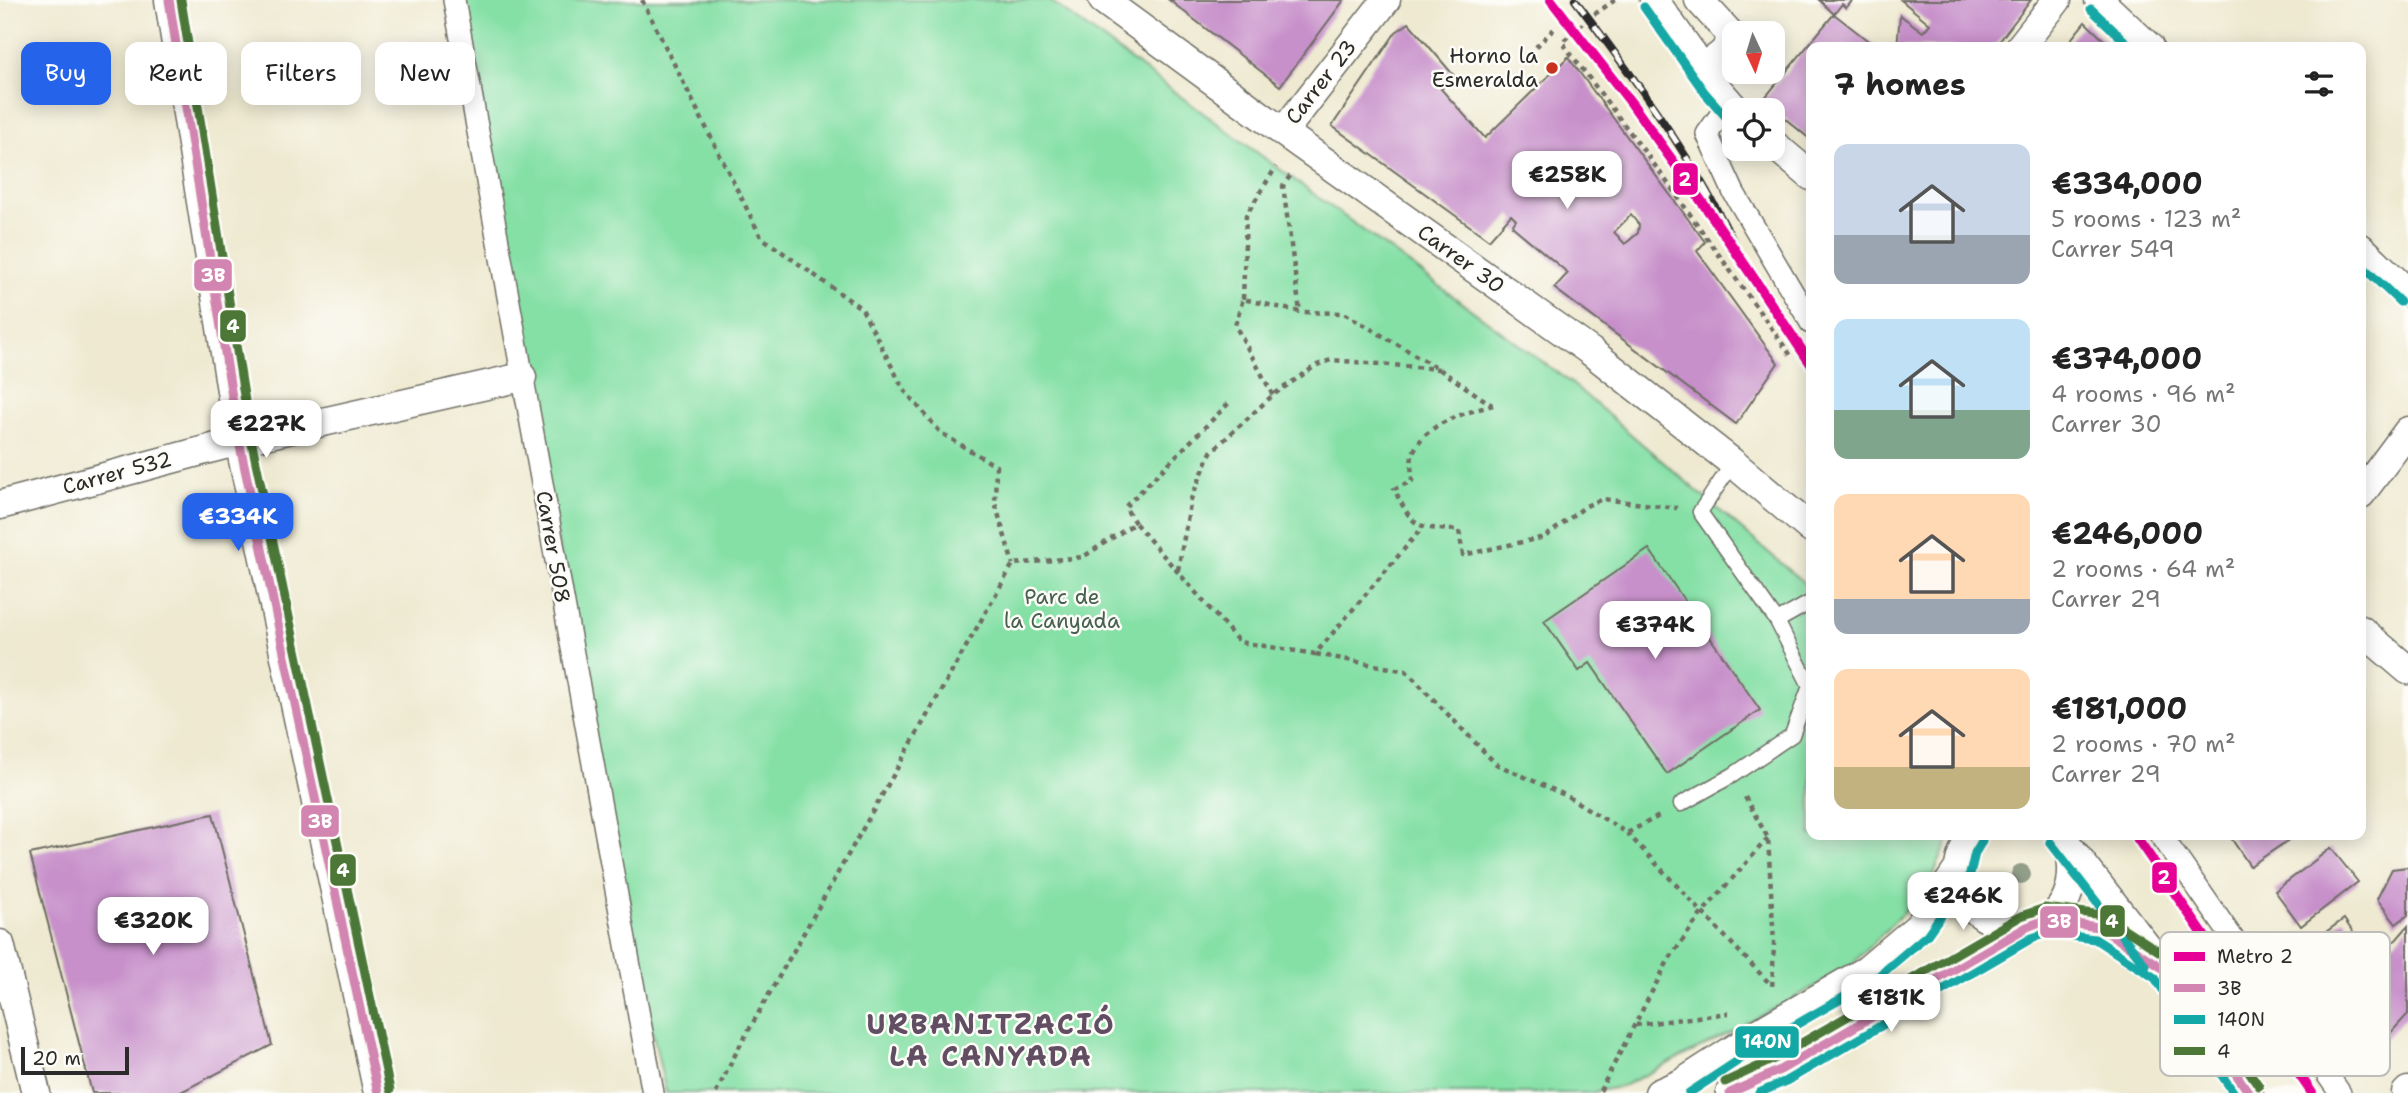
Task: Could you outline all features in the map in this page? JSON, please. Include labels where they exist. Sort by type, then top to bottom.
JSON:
[{"type":"street","points":[[169,0],[239,441],[378,1093]]},
{"type":"street","name":"Carrer 508","points":[[454,0],[653,1093]]},
{"type":"street","name":"Carrer 30","points":[[1103,0],[1590,351],[1806,524]]},
{"type":"street","name":"Carrer 23","points":[[1283,132],[1386,0]]},
{"type":"street","points":[[1654,0],[1725,98]]},
{"type":"street","points":[[1699,0],[1731,36],[1731,44],[1726,51],[1703,67]]},
{"type":"street","points":[[2024,42],[2057,0]]},
{"type":"street","points":[[2099,0],[2144,42]]},
{"type":"street","points":[[1722,118],[1707,134],[1734,192],[1806,314]]},
{"type":"street","points":[[1785,154],[1806,172]]},
{"type":"street","points":[[2366,253],[2408,293]]},
{"type":"street","name":"Carrer 532","points":[[0,505],[239,441],[522,377]]},
{"type":"street","points":[[2366,487],[2408,431]]},
{"type":"street","points":[[2366,634],[2408,670]]},
{"type":"street","points":[[1969,840],[1959,868],[1961,887],[1973,908],[1988,921],[2007,927],[2036,923],[2099,928],[2160,966]]},
{"type":"street","points":[[1730,1093],[1780,1070],[2036,923],[2059,907],[2069,891],[2073,871],[2070,852],[2063,840]]},
{"type":"street","points":[[2064,840],[2160,964]]},
{"type":"street","points":[[2164,840],[2228,932]]},
{"type":"street","points":[[1659,1093],[1682,1083],[1773,1011],[1867,970],[1919,926],[1959,868]]},
{"type":"street","points":[[0,944],[36,1093]]},
{"type":"street","points":[[2237,1076],[2249,1093]]},
{"type":"street","points":[[2328,1076],[2340,1093]]},
{"type":"lane","points":[[1733,463],[1700,512],[1777,621],[1806,678]]},
{"type":"lane","points":[[1777,621],[1806,605]]},
{"type":"lane","points":[[1681,804],[1733,775],[1792,734],[1806,697]]},
{"type":"path","points":[[642,0],[761,237],[862,309],[904,390],[942,433],[996,466],[995,503],[1013,564],[738,1048],[716,1093]]},
{"type":"path","points":[[1615,0],[1589,18],[1562,43],[1660,171],[1792,357]]},
{"type":"path","points":[[1536,47],[1556,27]]},
{"type":"path","points":[[1273,396],[1235,325],[1243,299],[1246,215],[1280,160]]},
{"type":"path","points":[[1294,171],[1283,186],[1300,312]]},
{"type":"path","points":[[1243,299],[1300,312],[1344,313],[1439,369],[1493,405],[1464,414],[1427,431],[1412,455],[1412,481],[1394,489],[1406,514],[1422,528],[1459,530],[1462,555],[1545,537],[1586,506],[1602,499],[1683,509]]},
{"type":"path","points":[[1178,572],[1191,499],[1211,452],[1273,396],[1317,365],[1331,360],[1439,369]]},
{"type":"path","points":[[1229,403],[1125,507],[1135,523],[1239,642],[1406,671],[1496,764],[1567,796],[1627,833],[1772,986]]},
{"type":"path","points":[[1013,564],[1083,557],[1135,523]]},
{"type":"path","points":[[1315,654],[1422,528]]},
{"type":"path","points":[[1635,1025],[1758,1009],[1773,1011],[1768,838],[1733,775]]},
{"type":"path","points":[[1627,833],[1681,804]]},
{"type":"path","points":[[1600,1091],[1668,959],[1702,913],[1768,838]]},
{"type":"green space","name":"Parc de la Canyada","points":[[462,0],[1049,0],[1570,382],[1806,585],[1806,840],[1949,840],[1927,889],[1848,968],[1730,1033],[1623,1086],[1589,1093],[666,1093],[611,842],[475,73],[475,42],[469,42]]},
{"type":"building","points":[[1169,0],[1344,0],[1280,86]]},
{"type":"building","points":[[1819,0],[1853,0],[1846,8],[1842,4],[1834,14]]},
{"type":"building","points":[[1901,0],[2031,0],[1999,42],[1897,42],[1900,15],[1923,32],[1930,24]]},
{"type":"building","points":[[1834,14],[1870,42],[1811,42]]},
{"type":"building","points":[[2085,22],[2106,42],[2069,42]]},
{"type":"building","points":[[1409,23],[1455,77],[1441,89],[1485,138],[1568,57],[1705,242],[1697,251],[1778,363],[1736,424],[1554,288],[1568,273],[1512,226],[1516,220],[1511,215],[1489,240],[1332,126],[1396,32]],"holes":[[[1631,215],[1639,225],[1638,233],[1625,244],[1614,232]]]},
{"type":"building","points":[[1806,48],[1806,136],[1785,118],[1785,98],[1765,98],[1776,84],[1785,84],[1785,73]]},
{"type":"building","points":[[1649,549],[1760,710],[1667,774],[1590,663],[1579,671],[1544,621]]},
{"type":"building","points":[[213,814],[272,1045],[179,1093],[92,1093],[30,854]]},
{"type":"building","points":[[2232,840],[2289,840],[2250,866]]},
{"type":"building","points":[[2331,848],[2358,882],[2301,926],[2275,891]]},
{"type":"building","points":[[2408,867],[2408,915],[2396,924],[2377,899],[2392,869]]},
{"type":"building","points":[[2344,919],[2353,932],[2326,932]]},
{"type":"building","points":[[2408,926],[2408,1014],[2390,1034],[2390,943]]},
{"type":"railway","points":[[1575,0],[1685,155],[1753,278]]},
{"type":"metro line","name":"2","points":[[1551,0],[1632,104],[1712,216],[1806,357]]},
{"type":"metro line","name":"2","points":[[2138,840],[2202,932]]},
{"type":"metro line","name":"2","points":[[2300,1076],[2312,1093]]},
{"type":"transit line","name":"3B","points":[[169,0],[239,441],[378,1093]]},
{"type":"transit line","name":"4","points":[[181,0],[251,439],[390,1090]]},
{"type":"transit line","name":"140N","points":[[1644,7],[1705,93],[1722,112]]},
{"type":"transit line","name":"140N","points":[[2091,9],[2126,42]]},
{"type":"transit line","name":"140N","points":[[2366,270],[2400,302]]},
{"type":"transit line","name":"140N","points":[[1689,1093],[1771,1039],[1874,980],[1927,935],[1970,874],[1975,853],[1982,841]]},
{"type":"transit line","name":"140N","points":[[2050,842],[2146,966]]},
{"type":"transit line","name":"4","points":[[1725,1082],[1774,1059],[2021,916],[2045,908],[2103,915],[2160,952]]},
{"type":"transit line","name":"3B","points":[[1730,1093],[1780,1070],[2027,927],[2045,920],[2099,927],[2160,966]]},
{"type":"transit line","name":"140N","points":[[1759,1093],[1786,1081],[2032,938],[2047,933],[2095,939],[2155,978],[2160,985]]},
{"type":"transit line","name":"140N","points":[[2222,1076],[2234,1093]]},
{"type":"transit line","name":"3B","points":[[2237,1076],[2249,1093]]},
{"type":"transit line","name":"4","points":[[2252,1076],[2259,1086]]},
{"type":"place","name":"Horno la Esmeralda","points":[[1552,68]]},
{"type":"district","name":"URBANITZACIÓ LA CANYADA","points":[[991,1040]]}]
